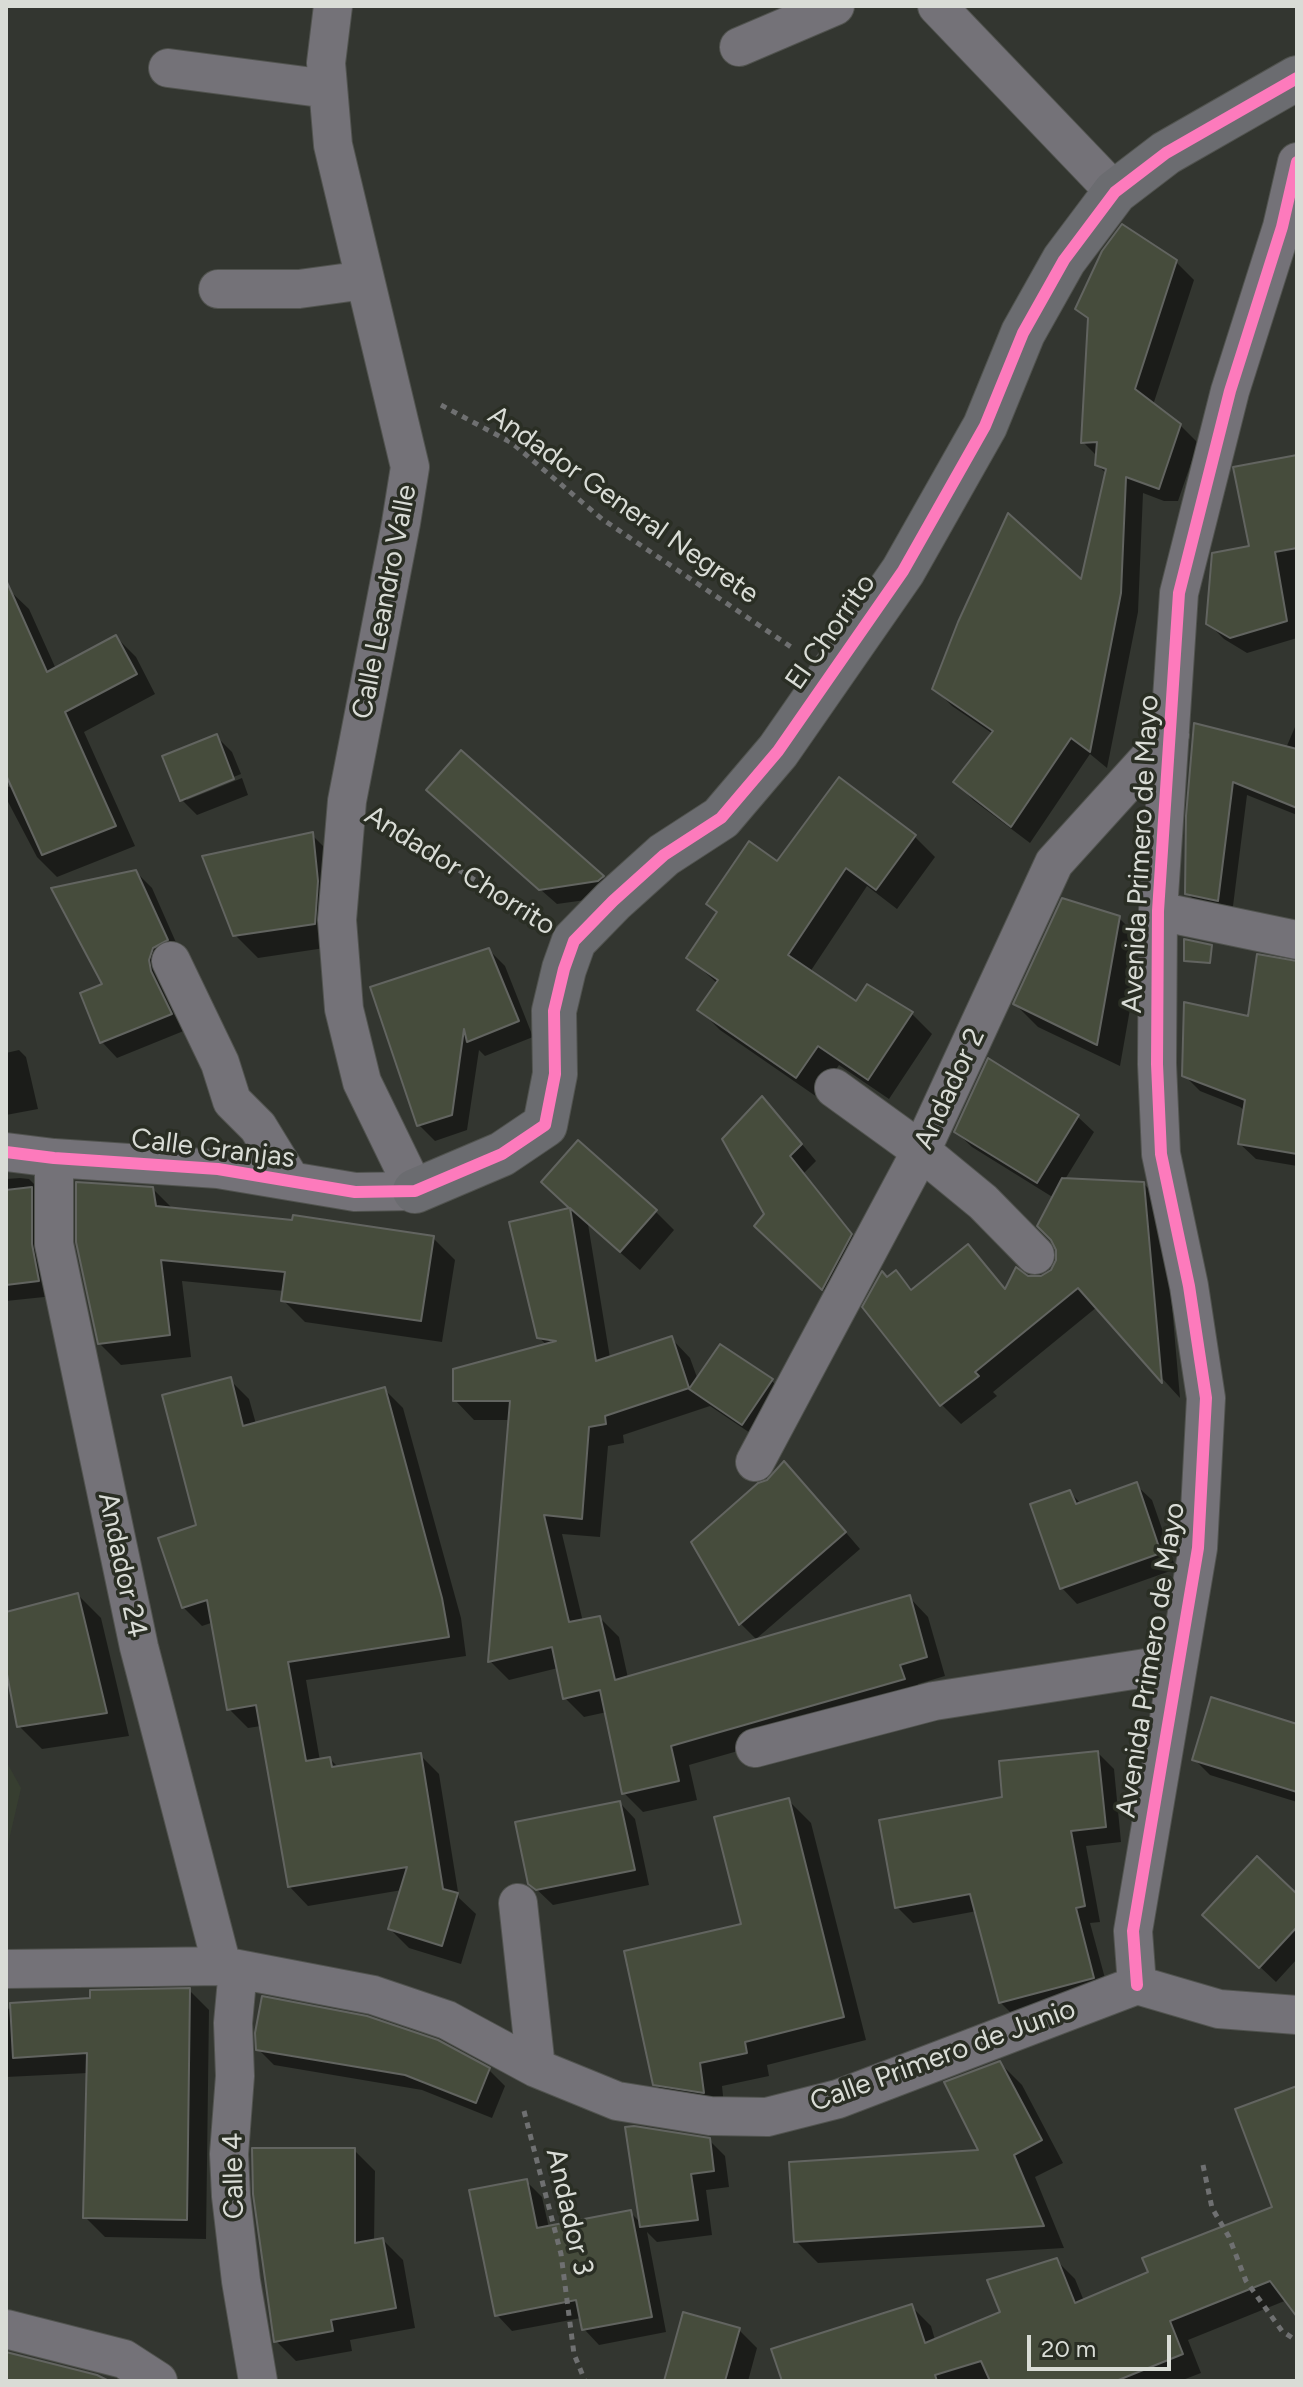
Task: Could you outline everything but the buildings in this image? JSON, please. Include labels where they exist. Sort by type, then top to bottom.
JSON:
[{"type":"street","name":"Calle Leandro Valle","points":[[333,6],[326,63],[333,145],[410,467],[347,801],[337,920],[344,1009],[362,1082],[415,1191]]},
{"type":"street","points":[[739,47],[835,6]]},
{"type":"street","points":[[937,6],[1115,192]]},
{"type":"street","points":[[168,68],[328,89]]},
{"type":"street","name":"El Chorrito","points":[[415,1191],[502,1154],[545,1125],[555,1074],[554,1011],[574,941],[664,855],[721,818],[778,751],[903,571],[985,426],[1030,321],[1064,260],[1115,192],[1166,153],[1297,78]]},
{"type":"street","name":"Avenida Primero de Mayo","points":[[1137,1985],[1133,1931],[1198,1548],[1206,1398],[1189,1286],[1161,1154],[1157,1064],[1158,911],[1179,593],[1230,391],[1282,227],[1297,162]]},
{"type":"street","points":[[218,289],[299,289],[365,280]]},
{"type":"street","name":"Andador 2","points":[[755,1462],[921,1151],[1054,863],[1170,735]]},
{"type":"street","points":[[1158,911],[1297,940]]},
{"type":"street","points":[[171,961],[220,1063],[232,1101],[258,1127],[291,1181]]},
{"type":"street","points":[[834,1088],[921,1151],[983,1202],[1035,1255]]},
{"type":"street","name":"Calle Granjas","points":[[6,1152],[218,1169],[355,1192],[415,1191]]},
{"type":"street","name":"Andador 24","points":[[54,1158],[54,1244],[139,1647],[230,1968]]},
{"type":"street","points":[[755,1748],[934,1701],[1178,1663]]},
{"type":"street","points":[[518,1903],[521,2060]]},
{"type":"street","name":"Calle Primero de Junio","points":[[6,1969],[230,1968],[373,1995],[447,2020],[521,2060],[617,2101],[710,2116],[767,2117],[838,2099],[1137,1985]]},
{"type":"street","name":"Calle 4","points":[[230,1968],[235,2076],[229,2154],[231,2196],[258,2381]]},
{"type":"street","points":[[1137,1985],[1219,2009],[1297,2015]]},
{"type":"street","points":[[6,2329],[124,2359],[158,2381]]},
{"type":"path","points":[[1203,2165],[1212,2208],[1229,2237],[1246,2281],[1282,2331],[1297,2341]]},
{"type":"shaded area","points":[[6,1761],[21,1788],[6,1853]]},
{"type":"cycle path","points":[[6,1152],[218,1169],[355,1192],[415,1191],[502,1154],[545,1125],[555,1074],[554,1011],[574,941],[664,855],[721,818],[778,751],[903,571],[985,426],[1023,333],[1064,260],[1115,192],[1166,153],[1297,78]]},
{"type":"cycle path","points":[[1137,1985],[1133,1931],[1198,1548],[1206,1398],[1189,1286],[1161,1154],[1157,1064],[1158,911],[1179,593],[1230,391],[1282,227],[1297,162]]}]
